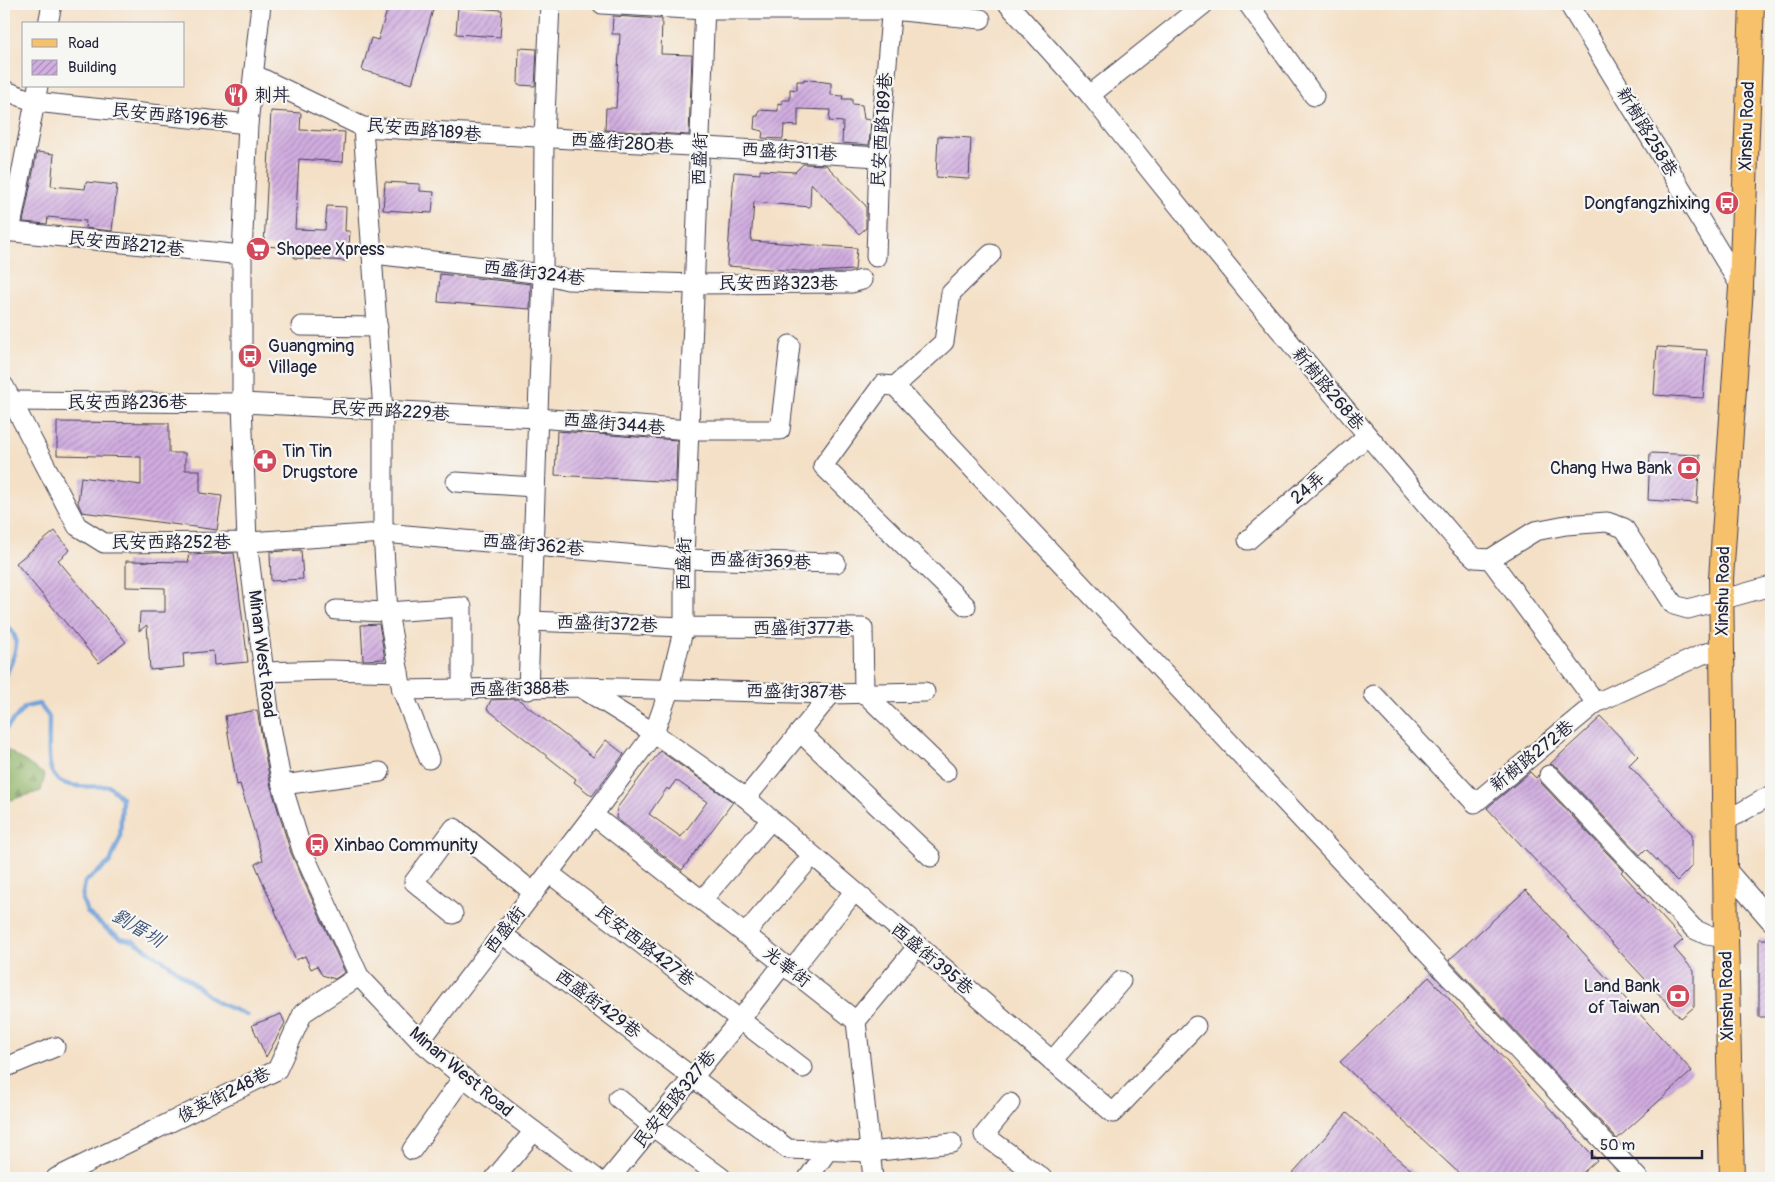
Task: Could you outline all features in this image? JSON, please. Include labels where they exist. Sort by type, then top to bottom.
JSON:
[{"type":"main road","name":"Xinshu Road","points":[[1732,1178],[1726,938],[1722,602],[1741,287],[1752,4]]},
{"type":"street","points":[[48,22],[52,4]]},
{"type":"street","name":"Minan West Road","points":[[261,4],[255,75],[248,124],[242,256],[242,403],[247,542],[264,672],[282,785],[302,850],[359,976],[420,1041],[463,1077],[598,1178]]},
{"type":"street","points":[[528,690],[529,621],[538,418],[544,138],[550,4]]},
{"type":"street","points":[[602,4],[705,7],[892,7],[981,20]]},
{"type":"street","name":"新樹路268巷","points":[[1008,4],[1090,95],[1192,224],[1367,436],[1464,548],[1475,558],[1490,559]]},
{"type":"street","points":[[1090,95],[1204,4]]},
{"type":"street","points":[[1248,4],[1314,96]]},
{"type":"street","name":"新樹路258巷","points":[[1569,4],[1741,287]]},
{"type":"street","name":"西盛街","points":[[420,1041],[594,815],[654,733],[668,689],[684,627],[684,559],[705,7]]},
{"type":"street","name":"民安西路189巷","points":[[876,257],[879,157],[892,7]]},
{"type":"street","name":"民安西路189巷","points":[[255,75],[363,127],[544,138]]},
{"type":"street","name":"民安西路196巷","points":[[4,90],[248,124]]},
{"type":"street","name":"民安西路212巷","points":[[36,94],[7,232],[242,256]]},
{"type":"street","points":[[363,127],[374,254],[383,411],[383,533],[388,612],[400,681],[429,760]]},
{"type":"street","name":"西盛街280巷","points":[[544,138],[700,148]]},
{"type":"street","name":"西盛街311巷","points":[[700,148],[879,157]]},
{"type":"street","name":"西盛街324巷","points":[[374,254],[542,274],[568,280],[695,284]]},
{"type":"street","points":[[895,386],[944,342],[951,293],[991,254]]},
{"type":"street","name":"民安西路323巷","points":[[695,284],[851,283],[862,280]]},
{"type":"street","points":[[300,326],[378,327]]},
{"type":"street","name":"西盛街344巷","points":[[538,418],[689,430],[780,430],[790,345]]},
{"type":"street","points":[[966,606],[823,466],[882,385],[895,386],[1638,1178]]},
{"type":"street","name":"民安西路236巷","points":[[8,394],[242,403]]},
{"type":"street","name":"民安西路252巷","points":[[8,394],[77,526],[104,543],[247,542],[383,533]]},
{"type":"street","name":"民安西路229巷","points":[[242,403],[538,418]]},
{"type":"street","name":"24弄","points":[[1248,540],[1367,436]]},
{"type":"street","points":[[456,482],[535,487]]},
{"type":"street","points":[[1596,703],[1490,559],[1535,531],[1566,525],[1607,522],[1624,528],[1674,605],[1688,609],[1722,602],[1771,586]]},
{"type":"street","name":"西盛街362巷","points":[[383,533],[533,544],[684,559]]},
{"type":"street","name":"西盛街369巷","points":[[684,559],[836,563]]},
{"type":"street","points":[[336,610],[388,612],[462,607],[462,689]]},
{"type":"street","name":"西盛街372巷","points":[[529,621],[684,627]]},
{"type":"street","name":"西盛街377巷","points":[[684,627],[863,628],[864,693]]},
{"type":"street","name":"新樹路272巷","points":[[1374,695],[1475,803],[1596,703],[1703,654],[1722,649]]},
{"type":"street","name":"西盛街388巷","points":[[264,672],[330,670],[462,689],[528,690],[580,688],[654,733]]},
{"type":"street","name":"西盛街387巷","points":[[580,688],[831,694],[925,692]]},
{"type":"street","points":[[864,693],[946,772]]},
{"type":"street","points":[[746,798],[831,694]]},
{"type":"street","points":[[800,732],[931,857]]},
{"type":"street","name":"西盛街395巷","points":[[654,733],[746,798],[1112,1113],[1196,1026]]},
{"type":"street","points":[[282,785],[380,772]]},
{"type":"street","points":[[1549,775],[1694,929],[1708,935],[1726,938]]},
{"type":"street","points":[[1724,822],[1771,795]]},
{"type":"street","name":"光華街","points":[[594,815],[856,1021]]},
{"type":"street","points":[[702,900],[771,820]]},
{"type":"street","points":[[453,914],[414,882],[454,828],[534,893]]},
{"type":"street","points":[[745,934],[812,856]]},
{"type":"street","points":[[1725,868],[1771,921]]},
{"type":"street","name":"民安西路427巷","points":[[549,873],[802,1068]]},
{"type":"street","name":"民安西路327巷","points":[[598,1178],[652,1126],[740,1020],[854,892]]},
{"type":"street","name":"西盛街429巷","points":[[502,934],[693,1075],[788,1149],[870,1152],[952,1143]]},
{"type":"street","points":[[873,1178],[856,1021],[918,947]]},
{"type":"street","name":"俊英街248巷","points":[[56,1178],[277,1070],[302,1013],[359,976]]},
{"type":"street","points":[[1052,1061],[1121,981]]},
{"type":"street","points":[[4,1068],[55,1047]]},
{"type":"street","points":[[412,1150],[463,1077]]},
{"type":"street","points":[[618,1098],[722,1178]]},
{"type":"street","points":[[1010,1103],[984,1135],[1042,1178]]},
{"type":"street","points":[[496,1178],[534,1131]]},
{"type":"street","points":[[808,1178],[829,1149]]},
{"type":"green space","points":[[5,748],[45,775],[41,791],[4,802]]},
{"type":"building","points":[[389,4],[426,4],[434,6],[412,84],[362,70],[371,38],[378,40]]},
{"type":"building","points":[[458,7],[502,10],[500,37],[456,34]]},
{"type":"building","points":[[613,16],[662,19],[661,54],[692,55],[689,135],[605,130],[606,108],[616,108],[620,34],[612,34]]},
{"type":"building","points":[[519,48],[537,49],[535,86],[518,85]]},
{"type":"building","points":[[804,79],[831,83],[831,95],[843,96],[842,99],[852,99],[852,104],[862,105],[864,119],[871,120],[869,145],[842,143],[843,122],[829,121],[830,110],[798,109],[798,126],[784,125],[783,139],[762,138],[763,131],[754,129],[755,116],[758,116],[759,110],[778,111],[778,103],[782,104],[782,100],[790,100],[790,89],[797,90],[797,81],[804,81]]},
{"type":"building","points":[[271,111],[301,113],[300,130],[345,132],[343,162],[299,159],[295,229],[325,230],[327,206],[346,207],[345,231],[350,231],[348,261],[294,258],[294,248],[264,246]]},
{"type":"building","points":[[938,136],[971,138],[969,179],[936,177]]},
{"type":"building","points":[[37,152],[54,154],[51,186],[85,189],[86,182],[117,185],[112,231],[85,228],[86,221],[48,217],[47,224],[23,222]]},
{"type":"building","points":[[803,164],[826,165],[866,206],[866,228],[859,234],[811,183],[810,207],[754,202],[751,241],[857,248],[855,270],[813,272],[727,266],[734,172],[760,174],[760,170],[795,172]]},
{"type":"building","points":[[385,182],[420,184],[420,191],[434,192],[432,213],[383,210]]},
{"type":"building","points":[[440,274],[531,284],[530,309],[438,302]]},
{"type":"building","points":[[1657,347],[1707,350],[1703,398],[1654,395]]},
{"type":"building","points":[[57,422],[169,423],[169,453],[185,453],[185,470],[200,470],[200,493],[222,496],[217,530],[82,512],[78,503],[81,477],[141,485],[141,457],[57,455]]},
{"type":"building","points":[[557,431],[677,440],[676,482],[555,475]]},
{"type":"building","points":[[1650,453],[1700,455],[1697,503],[1648,500]]},
{"type":"building","points":[[55,531],[70,550],[58,560],[126,642],[99,663],[16,563]]},
{"type":"building","points":[[301,550],[303,579],[271,581],[270,552]]},
{"type":"building","points":[[234,553],[248,662],[214,665],[213,651],[183,654],[184,667],[150,670],[147,625],[139,631],[140,612],[165,612],[165,588],[126,587],[126,561],[189,562],[188,555]]},
{"type":"building","points":[[379,624],[385,659],[363,660],[361,625]]},
{"type":"building","points":[[518,699],[593,757],[606,740],[624,754],[592,796],[574,782],[576,779],[487,709],[491,700]]},
{"type":"building","points":[[257,710],[271,787],[291,853],[345,972],[335,979],[322,975],[317,966],[311,969],[305,956],[296,960],[255,864],[263,860],[240,784],[237,785],[225,716]]},
{"type":"building","points":[[1601,717],[1638,756],[1629,765],[1692,834],[1692,866],[1677,881],[1646,849],[1640,855],[1557,767],[1550,764]]},
{"type":"building","points":[[660,751],[733,802],[682,870],[616,818],[617,808]],"holes":[[[676,780],[707,802],[681,837],[649,814],[667,788],[669,790]]]},
{"type":"building","points":[[1530,772],[1536,778],[1538,775],[1541,783],[1623,870],[1621,872],[1683,940],[1674,948],[1694,971],[1694,1007],[1681,1018],[1487,808]]},
{"type":"building","points":[[1526,890],[1692,1071],[1617,1139],[1449,960]]},
{"type":"building","points":[[1759,939],[1771,939],[1771,1017],[1759,1017]]},
{"type":"building","points":[[1429,977],[1597,1160],[1577,1178],[1464,1178],[1340,1062]]},
{"type":"building","points":[[281,1014],[285,1023],[266,1057],[252,1025]]},
{"type":"building","points":[[1347,1113],[1405,1165],[1422,1178],[1288,1178]]},
{"type":"waterway","name":"劉厝圳","points":[[4,625],[11,630],[16,642],[13,657],[4,678]]},
{"type":"waterway","name":"劉厝圳","points":[[4,731],[25,707],[39,704],[49,717],[50,765],[54,775],[60,781],[71,785],[87,787],[109,786],[122,798],[120,838],[110,862],[85,882],[82,899],[88,913],[108,930],[121,938],[134,941],[170,965],[216,1002],[247,1015]]},
{"type":"place","name":"刺丼","points":[[236,95]]},
{"type":"place","name":"Dongfangzhixing","points":[[1727,203]]},
{"type":"place","name":"Shopee Xpress","points":[[258,249]]},
{"type":"place","name":"Guangming Village","points":[[250,356]]},
{"type":"place","name":"Tin Tin Drugstore","points":[[265,461]]},
{"type":"place","name":"Chang Hwa Bank","points":[[1689,468]]},
{"type":"place","name":"Xinbao Community","points":[[317,845]]},
{"type":"place","name":"Land Bank of Taiwan","points":[[1678,996]]}]
